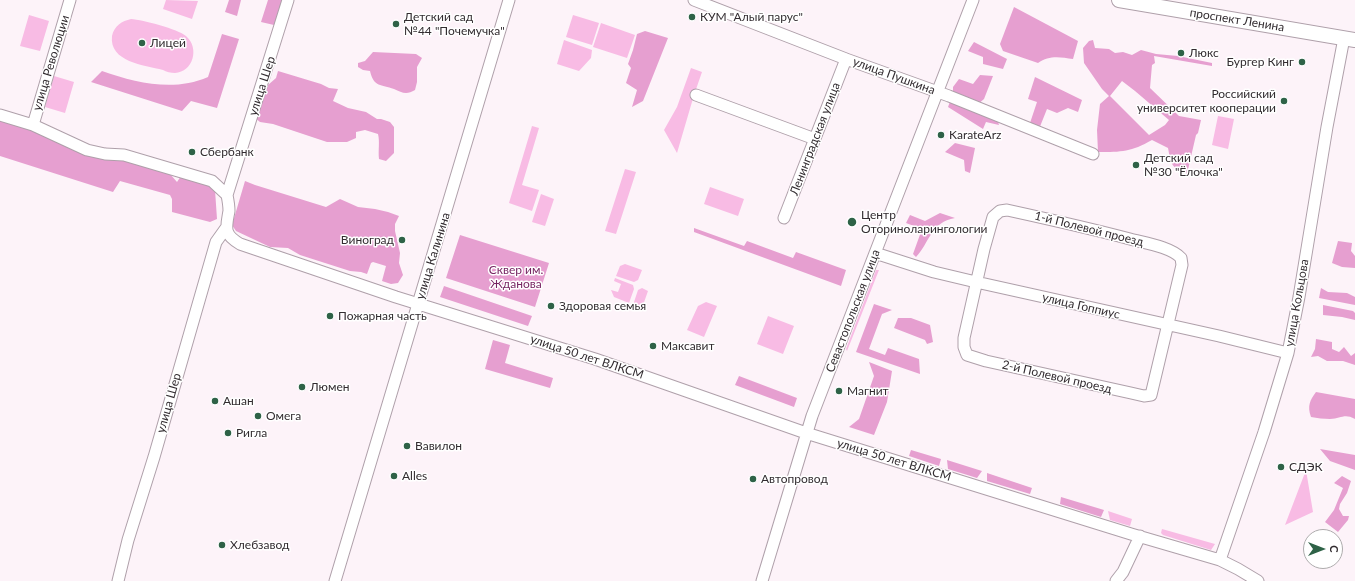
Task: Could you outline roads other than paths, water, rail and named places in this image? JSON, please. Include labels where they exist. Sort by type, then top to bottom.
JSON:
[{"type":"main road","name":"проспект Ленина","points":[[1118,0],[1350,39]]},
{"type":"street","name":"улица Революции","points":[[33,125],[70,0]]},
{"type":"street","name":"улица Шер","points":[[227,195],[288,0]]},
{"type":"street","name":"улица Калинина","points":[[335,581],[509,0]]},
{"type":"street","name":"улица Пушкина","points":[[694,0],[846,59],[938,92],[1093,154]]},
{"type":"street","name":"Севастопольская улица","points":[[762,581],[806,433],[974,0]]},
{"type":"street","name":"улица Кольцова","points":[[1220,560],[1264,432],[1288,353],[1327,126],[1350,39]]},
{"type":"street","name":"Ленинградская улица","points":[[784,218],[846,59]]},
{"type":"street","points":[[696,95],[815,139]]},
{"type":"street","points":[[0,115],[33,125],[87,150],[105,154],[130,156],[212,181],[227,195],[229,209],[226,228]]},
{"type":"street","name":"1-й Полевой проезд","points":[[976,282],[993,217],[1000,211],[1007,210],[1086,227],[1177,252],[1181,258],[1182,265],[1168,326]]},
{"type":"street","name":"улица Шер","points":[[118,581],[128,540],[156,450],[216,242],[226,228]]},
{"type":"street","name":"улица 50 лет ВЛКСМ","points":[[226,228],[231,239],[240,244],[418,304],[595,359],[806,433],[1220,560],[1258,581]]},
{"type":"street","name":"улица Гоппиус","points":[[875,254],[934,272],[1288,353]]},
{"type":"street","name":"2-й Полевой проезд","points":[[976,282],[964,338],[964,347],[967,355],[994,362],[1144,396],[1151,395],[1168,326]]},
{"type":"street","points":[[1116,581],[1124,572],[1140,536]]},
{"type":"place","name":"КУМ \"Алый парус\"","points":[[692,17]]},
{"type":"place","name":"Детский сад №44 \"Почемучка\"","points":[[396,24]]},
{"type":"place","name":"Лицей","points":[[142,43]]},
{"type":"place","name":"Люкс","points":[[1181,53]]},
{"type":"place","name":"Бургер Кинг","points":[[1302,62]]},
{"type":"place","name":"Российский университет кооперации","points":[[1284,101]]},
{"type":"place","name":"KarateArz","points":[[941,135]]},
{"type":"place","name":"Сбербанк","points":[[192,152]]},
{"type":"place","name":"Детский сад №30 \"Ёлочка\"","points":[[1136,165]]},
{"type":"place","name":"Центр Оториноларингологии","points":[[852,222]]},
{"type":"place","name":"Виноград","points":[[402,240]]},
{"type":"place","name":"Здоровая семья","points":[[551,306]]},
{"type":"place","name":"Пожарная часть","points":[[330,316]]},
{"type":"place","name":"Максавит","points":[[653,346]]},
{"type":"place","name":"Люмен","points":[[302,387]]},
{"type":"place","name":"Магнит","points":[[839,391]]},
{"type":"place","name":"Ашан","points":[[215,401]]},
{"type":"place","name":"Омега","points":[[258,416]]},
{"type":"place","name":"Ригла","points":[[228,433]]},
{"type":"place","name":"Вавилон","points":[[407,446]]},
{"type":"place","name":"СДЭК","points":[[1281,467]]},
{"type":"place","name":"Alles","points":[[394,476]]},
{"type":"place","name":"Автопровод","points":[[753,479]]},
{"type":"place","name":"Хлебзавод","points":[[222,545]]},
{"type":"park label","name":"Сквер им. Жданова","points":[[516,277]]}]
